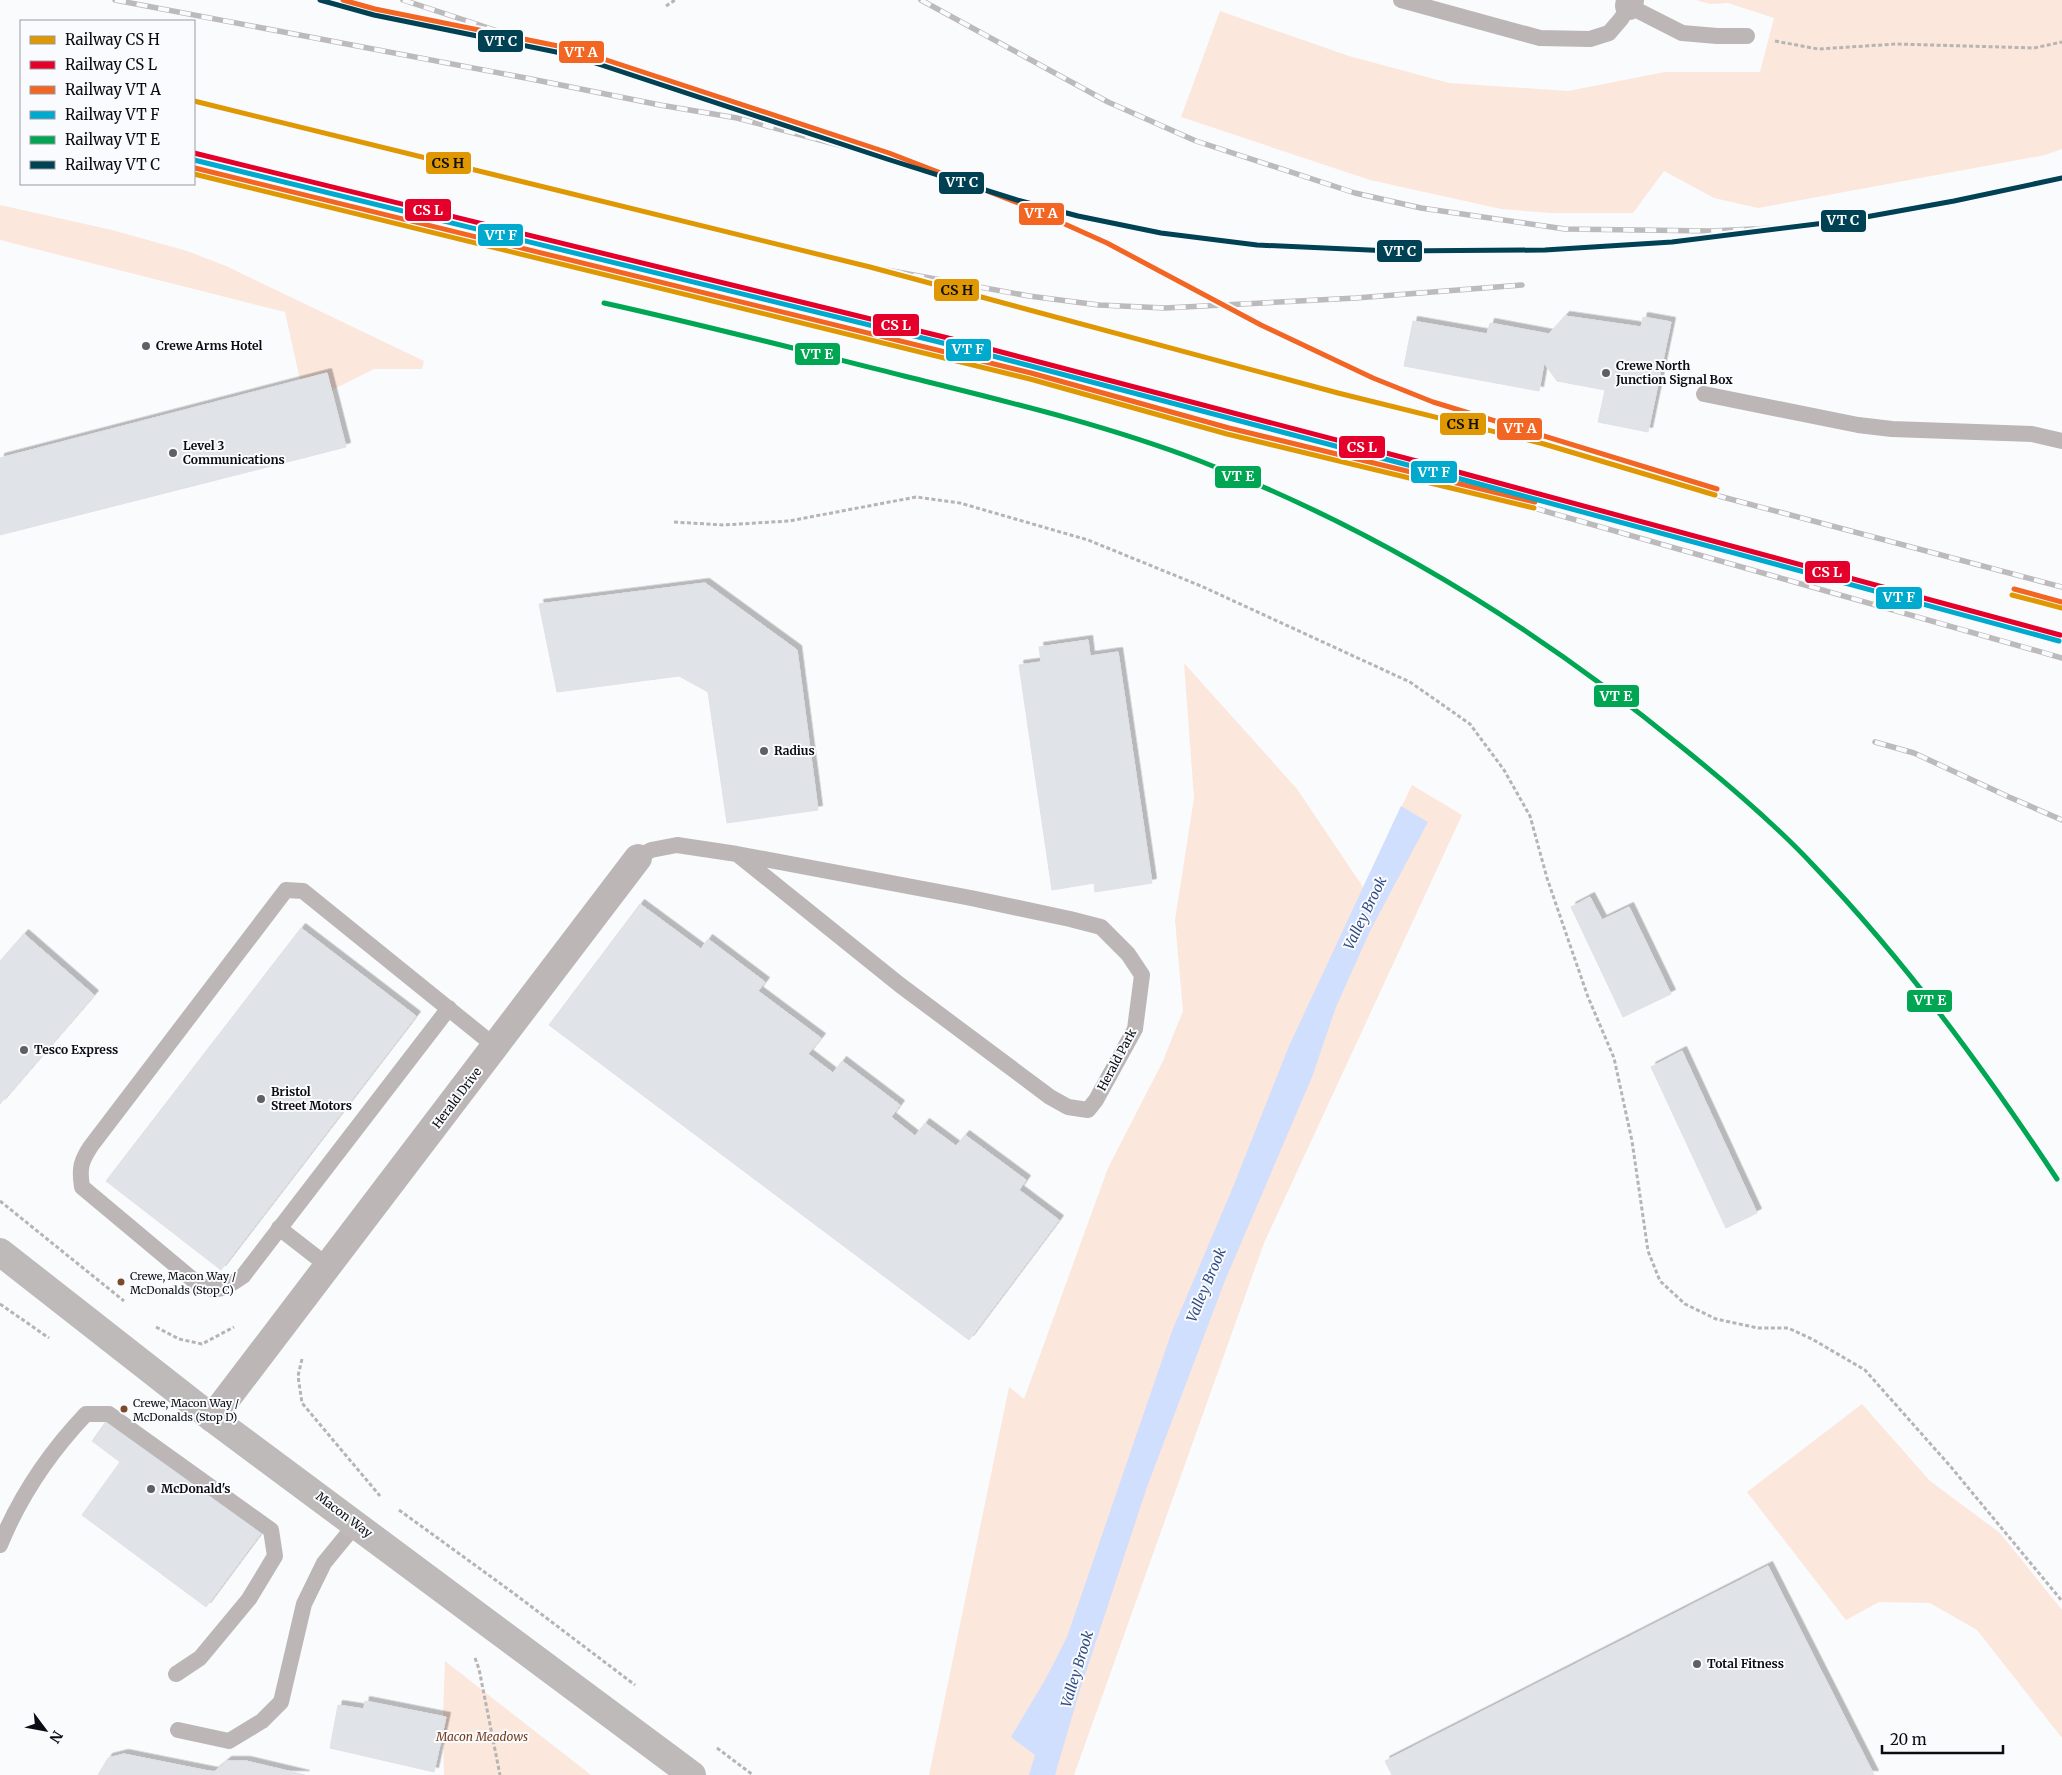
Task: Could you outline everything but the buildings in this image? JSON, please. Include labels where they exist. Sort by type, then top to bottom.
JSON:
[{"type":"main road","name":"Macon Way","points":[[0,1252],[212,1418],[692,1775]]},
{"type":"street","name":"Herald Drive","points":[[212,1418],[638,858]]},
{"type":"lane","points":[[1401,0],[1540,38],[1590,39],[1609,32],[1621,19],[1630,3],[1682,33],[1747,36]]},
{"type":"lane","points":[[1704,394],[1858,425],[1892,429],[2026,434],[2062,441]]},
{"type":"lane","name":"Herald Drive","points":[[638,858],[652,850],[677,845],[737,854]]},
{"type":"lane","name":"Herald Park","points":[[737,854],[971,898],[1070,919],[1101,928],[1128,954],[1142,975],[1135,1029],[1096,1100],[1088,1110],[1068,1107],[1050,1097],[900,984],[737,854]]},
{"type":"lane","points":[[449,1008],[242,1276],[226,1288],[209,1289],[198,1284],[82,1187],[79,1172],[84,1158],[286,890],[302,891],[449,1008],[496,1047]]},
{"type":"lane","points":[[279,1228],[328,1266]]},
{"type":"lane","points":[[0,1545],[31,1485],[61,1441],[86,1414],[109,1414],[271,1530],[275,1556],[249,1599],[200,1658],[176,1674]]},
{"type":"lane","points":[[178,1730],[229,1741],[262,1722],[281,1702],[304,1604],[324,1563],[356,1524]]},
{"type":"path","points":[[666,6],[676,0]]},
{"type":"path","points":[[1747,36],[1818,49],[1897,44],[2034,48],[2062,42]]},
{"type":"path","points":[[674,522],[723,525],[789,521],[916,497],[960,503],[1088,540],[1201,586],[1410,682],[1470,724],[1504,770],[1530,816],[1547,878],[1588,997],[1614,1058],[1632,1141],[1648,1252],[1660,1280],[1684,1304],[1716,1319],[1758,1328],[1788,1328],[1812,1339],[1865,1370],[1951,1467],[2062,1601]]},
{"type":"path","points":[[0,1201],[127,1303]]},
{"type":"path","points":[[149,1321],[156,1327],[179,1338],[202,1344],[230,1331],[238,1324]]},
{"type":"path","points":[[284,1323],[308,1341],[298,1376],[302,1403],[378,1495],[386,1500]]},
{"type":"path","points":[[394,1506],[636,1686]]},
{"type":"path","points":[[473,1653],[479,1669],[500,1775]]},
{"type":"path","points":[[714,1745],[753,1775]]},
{"type":"green space","points":[[1696,0],[2062,0],[2062,149],[2045,155],[1758,208],[1714,198],[1664,171],[1633,213],[1550,213],[1501,209],[1370,180],[1181,117],[1220,11],[1349,56],[1449,83],[1568,91],[1665,72],[1760,72],[1774,18],[1728,3],[1710,4]]},
{"type":"green space","points":[[0,205],[112,230],[187,251],[226,266],[424,361],[422,369],[374,369],[332,390],[327,373],[300,380],[285,312],[0,240]]},
{"type":"green space","points":[[1184,663],[1297,789],[1363,887],[1412,785],[1462,815],[1264,1243],[1074,1775],[929,1775],[1009,1387],[1024,1399],[1108,1168],[1163,1061],[1183,1011],[1175,920],[1194,798]]},
{"type":"green space","points":[[1862,1404],[1930,1481],[2000,1533],[2062,1610],[2062,1738],[1977,1630],[1930,1603],[1879,1602],[1846,1620],[1747,1492]]},
{"type":"green space","name":"Macon Meadows","points":[[445,1661],[591,1775],[444,1775],[443,1716]]},
{"type":"water","name":"Valley Brook","points":[[1401,806],[1428,822],[1370,931],[1336,1007],[1312,1077],[1224,1283],[1147,1487],[1078,1696],[1055,1775],[1029,1775],[1035,1755],[1011,1737],[1045,1680],[1067,1637],[1172,1331],[1233,1187],[1289,1046]]},
{"type":"railway","points":[[115,0],[660,105],[737,118],[865,152]]},
{"type":"railway","points":[[403,0],[571,55]]},
{"type":"railway","points":[[921,0],[1108,102],[1196,141],[1355,193],[1421,208],[1565,229],[1711,231],[1793,227]]},
{"type":"railway","points":[[870,267],[1029,296],[1099,305],[1165,308],[1356,298],[1522,285]]},
{"type":"railway","points":[[1715,495],[2062,587]]},
{"type":"railway","points":[[1534,508],[2062,658]]},
{"type":"railway","points":[[1875,742],[1914,753],[2062,820]]},
{"type":"transit line","points":[[320,0],[374,15],[571,55],[887,159],[1017,200],[1078,216],[1161,233],[1257,245],[1391,251],[1545,250],[1672,242],[1849,220],[1954,201],[2062,178]]},
{"type":"transit line","points":[[343,0],[375,9],[573,49],[889,153],[1018,203],[1107,243],[1261,325],[1373,378],[1433,402],[1717,489]]},
{"type":"transit line","points":[[195,101],[870,267],[1338,393],[1544,444],[1715,495]]},
{"type":"transit line","points":[[195,153],[948,338],[1447,469],[2060,635]]},
{"type":"transit line","points":[[195,160],[947,344],[1446,475],[2059,641]]},
{"type":"transit line","points":[[195,168],[1031,373],[1229,428],[1535,502]]},
{"type":"transit line","points":[[195,174],[1030,379],[1227,434],[1534,508]]},
{"type":"transit line","points":[[604,303],[754,338],[1016,404],[1090,424],[1164,448],[1266,488],[1330,518],[1392,550],[1453,585],[1513,622],[1628,704],[1717,776],[1783,835],[1848,902],[1912,978],[2001,1097],[2057,1179]]},
{"type":"transit line","points":[[2014,589],[2062,602]]},
{"type":"transit line","points":[[2012,595],[2062,608]]},
{"type":"place","name":"Crewe Arms Hotel","points":[[146,346]]},
{"type":"place","name":"Crewe North Junction Signal Box","points":[[1606,373]]},
{"type":"place","name":"Level 3 Communications","points":[[173,453]]},
{"type":"place","name":"Radius","points":[[764,751]]},
{"type":"place","name":"Tesco Express","points":[[24,1050]]},
{"type":"place","name":"Bristol Street Motors","points":[[261,1099]]},
{"type":"place","name":"Crewe, Macon Way / McDonalds (Stop C)","points":[[121,1282]]},
{"type":"place","name":"Crewe, Macon Way / McDonalds (Stop D)","points":[[124,1409]]},
{"type":"place","name":"McDonald's","points":[[151,1489]]},
{"type":"place","name":"Total Fitness","points":[[1697,1664]]}]
